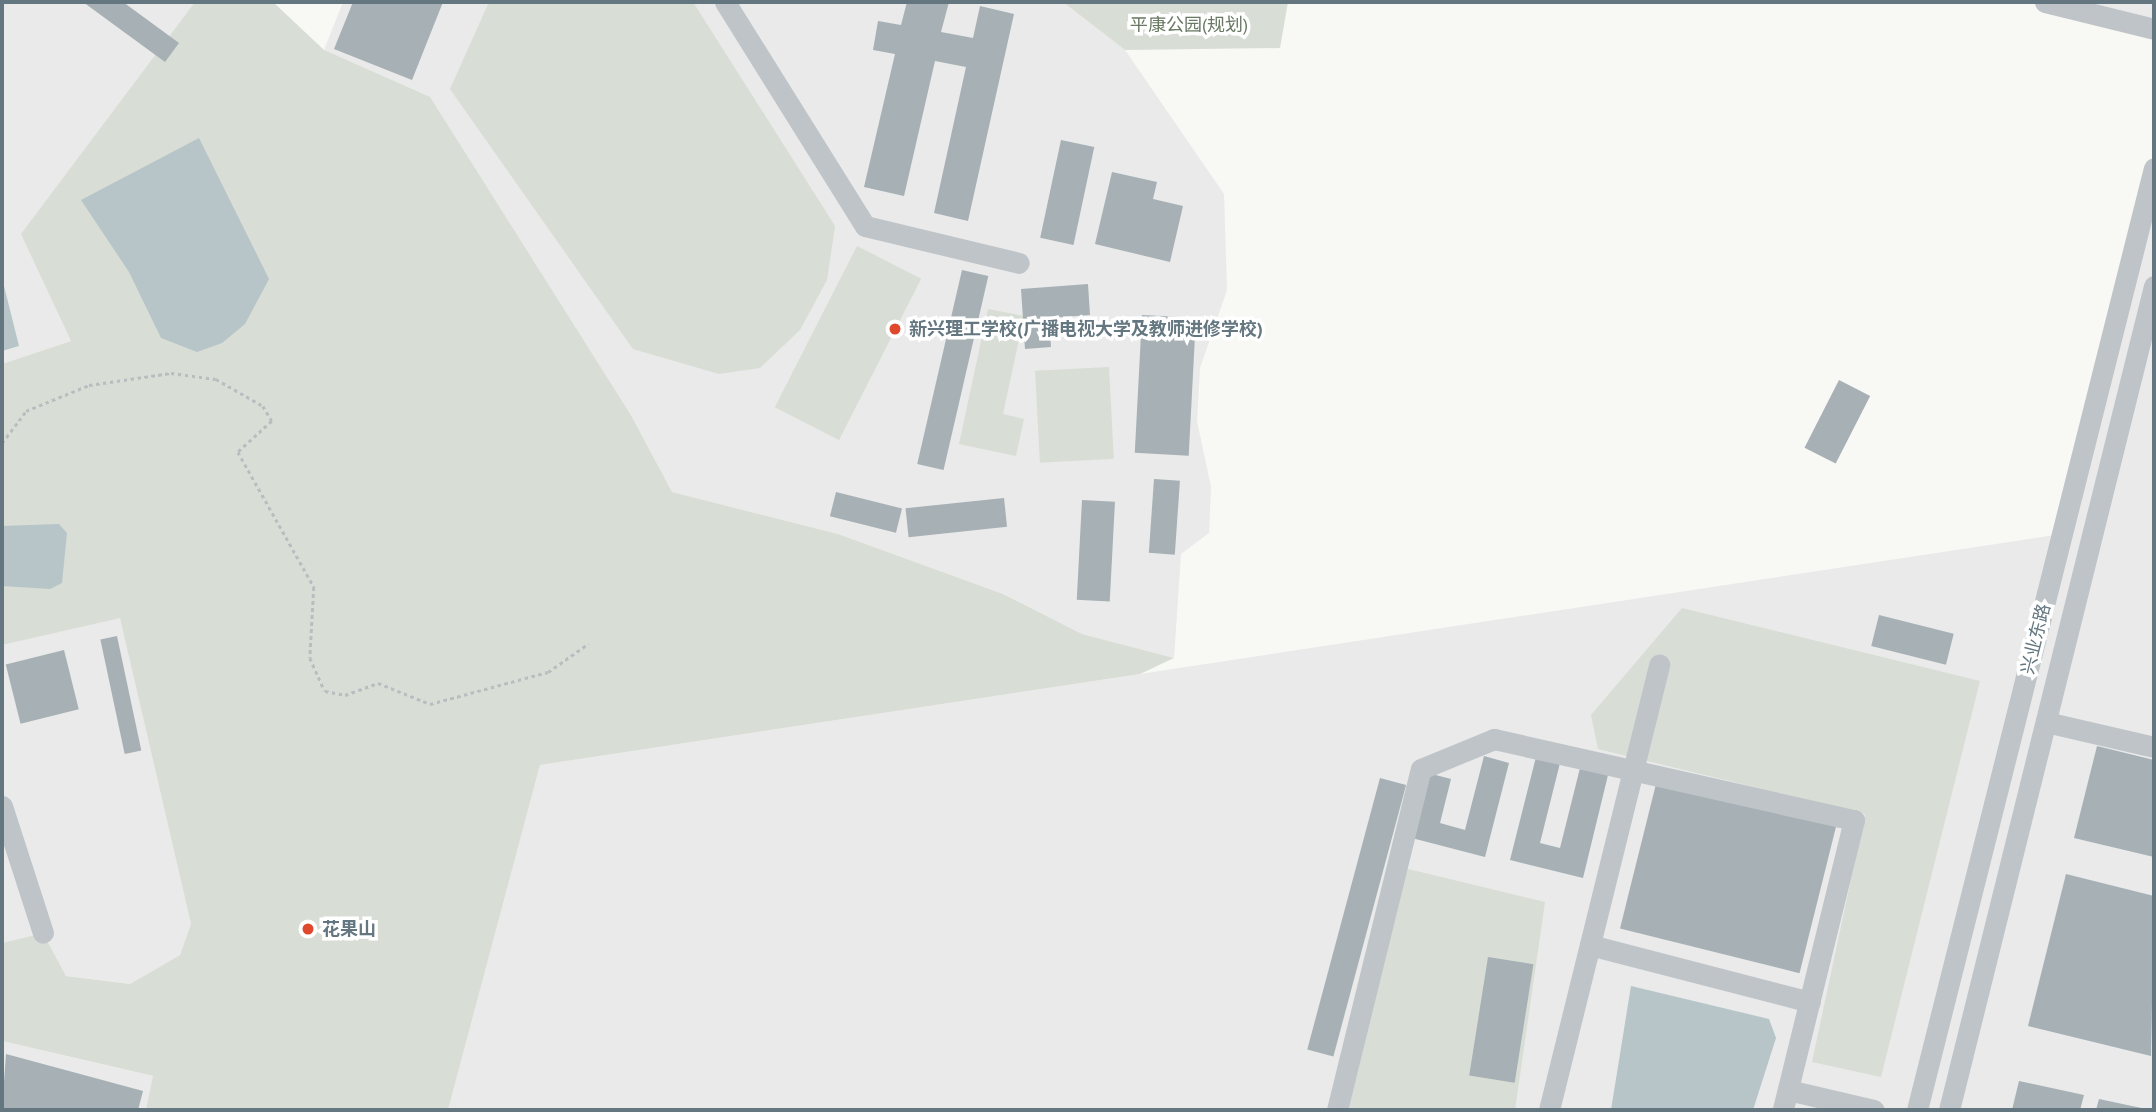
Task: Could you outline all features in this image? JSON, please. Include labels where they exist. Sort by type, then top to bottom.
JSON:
[{"type":"street","points":[[725,2],[865,226],[1019,263]]},
{"type":"street","points":[[2045,2],[2154,29]]},
{"type":"street","name":"兴业东路","points":[[1917,1110],[2154,168]]},
{"type":"street","name":"兴业东路","points":[[1949,1110],[2154,286]]},
{"type":"street","points":[[1549,1110],[1659,664]]},
{"type":"street","points":[[2046,722],[2154,747]]},
{"type":"street","points":[[1337,1110],[1421,769],[1494,739],[1854,820],[1785,1100],[1874,1110]]},
{"type":"street","points":[[2,806],[43,933]]},
{"type":"street","points":[[1590,944],[1810,1002]]},
{"type":"path","points":[[2,443],[26,411],[89,385],[172,373],[216,379],[263,406],[272,421],[238,452],[314,587],[310,658],[324,691],[345,695],[379,683],[430,704],[548,672],[588,645]]},
{"type":"shaded area","points":[[2,2],[195,2],[22,234],[71,341],[2,364]]},
{"type":"shaded area","name":"新兴理工学校(广播电视大学及教师进修学校)","points":[[343,2],[1063,2],[1125,50],[1224,194],[1227,290],[1200,368],[1197,421],[1211,487],[1209,533],[1181,554],[1174,658],[1082,634],[1003,594],[838,534],[672,492],[632,417],[324,50]]},
{"type":"shaded area","points":[[2045,2],[2154,2],[2154,29]]},
{"type":"shaded area","points":[[199,138],[269,279],[245,324],[222,343],[197,352],[161,338],[129,272],[81,200]]},
{"type":"shaded area","points":[[2154,168],[2154,1110],[448,1110],[540,765],[2062,534]]},
{"type":"shaded area","points":[[2,278],[19,346],[2,351]]},
{"type":"shaded area","points":[[59,524],[67,533],[62,583],[50,589],[2,586],[2,526]]},
{"type":"shaded area","points":[[120,617],[191,924],[180,955],[130,984],[66,976],[43,933],[2,943],[2,645]]},
{"type":"shaded area","points":[[1631,986],[1769,1019],[1776,1038],[1753,1110],[1611,1110]]},
{"type":"shaded area","points":[[2,1041],[74,1058],[299,1110],[2,1110]]},
{"type":"green space","points":[[195,2],[273,2],[324,50],[430,97],[632,417],[672,492],[838,534],[1003,594],[1082,634],[1174,658],[1140,674],[540,765],[448,1110],[146,1110],[153,1076],[2,1041],[2,943],[43,933],[66,976],[130,984],[180,955],[191,924],[120,618],[2,645],[2,364],[71,341],[21,234]]},
{"type":"green space","points":[[489,2],[693,2],[835,226],[827,280],[800,330],[760,368],[719,374],[633,349],[450,89]]},
{"type":"green space","name":"平康公园(规划)","points":[[1063,2],[1288,2],[1280,48],[1125,50]]},
{"type":"green space","points":[[857,246],[921,279],[839,440],[775,407]]},
{"type":"green space","points":[[988,309],[1024,316],[1003,414],[1024,419],[1016,456],[959,444]]},
{"type":"green space","points":[[1109,367],[1114,459],[1040,463],[1035,371]]},
{"type":"green space","points":[[1682,608],[1980,681],[1881,1077],[1812,1062],[1865,814],[1598,749],[1591,715]]},
{"type":"green space","points":[[1404,868],[1545,902],[1515,1110],[1347,1110]]},
{"type":"building","points":[[83,2],[123,2],[179,43],[165,62]]},
{"type":"building","points":[[353,2],[443,2],[412,80],[334,49]]},
{"type":"building","points":[[907,2],[949,2],[941,32],[973,38],[980,6],[1014,14],[968,221],[934,213],[966,67],[935,61],[904,196],[864,187],[895,54],[873,50],[878,21],[901,25]]},
{"type":"building","points":[[1061,140],[1094,147],[1073,245],[1040,238]]},
{"type":"building","points":[[1112,172],[1157,182],[1153,199],[1183,206],[1170,262],[1095,244]]},
{"type":"building","points":[[962,270],[988,276],[944,470],[917,464]]},
{"type":"building","points":[[1088,284],[1090,315],[1049,318],[1051,347],[1025,349],[1021,289]]},
{"type":"building","points":[[1142,315],[1196,318],[1189,456],[1135,453]]},
{"type":"building","points":[[1839,380],[1870,396],[1836,464],[1804,448]]},
{"type":"building","points":[[1154,479],[1180,481],[1175,555],[1149,553]]},
{"type":"building","points":[[836,492],[902,508],[896,533],[830,516]]},
{"type":"building","points":[[1004,498],[1007,527],[909,537],[906,508]]},
{"type":"building","points":[[1082,500],[1115,502],[1110,602],[1077,600]]},
{"type":"building","points":[[1879,615],[1954,634],[1946,665],[1871,646]]},
{"type":"building","points":[[117,636],[141,750],[125,754],[100,640]]},
{"type":"building","points":[[64,650],[79,709],[21,724],[6,665]]},
{"type":"building","points":[[2097,746],[2154,760],[2154,857],[2074,838]]},
{"type":"building","points":[[1484,756],[1509,763],[1485,857],[1408,837],[1424,772],[1451,779],[1440,823],[1465,830]]},
{"type":"building","points":[[1536,757],[1560,763],[1540,843],[1560,848],[1580,768],[1608,775],[1583,878],[1510,860]]},
{"type":"building","points":[[1380,778],[1406,785],[1333,1056],[1307,1049]]},
{"type":"building","points":[[1657,780],[1837,825],[1799,973],[1620,928]]},
{"type":"building","points":[[2066,874],[2154,896],[2151,1056],[2028,1026]]},
{"type":"building","points":[[1488,957],[1533,964],[1515,1083],[1469,1076]]},
{"type":"building","points":[[6,1054],[143,1091],[138,1110],[2,1110]]},
{"type":"building","points":[[2019,1081],[2084,1095],[2080,1110],[2012,1110]]},
{"type":"building","points":[[2099,1099],[2146,1109],[2096,1110]]},
{"type":"place","name":"新兴理工学校(广播电视大学及教师进修学校)","points":[[895,329]]},
{"type":"place","name":"花果山","points":[[308,929]]}]
